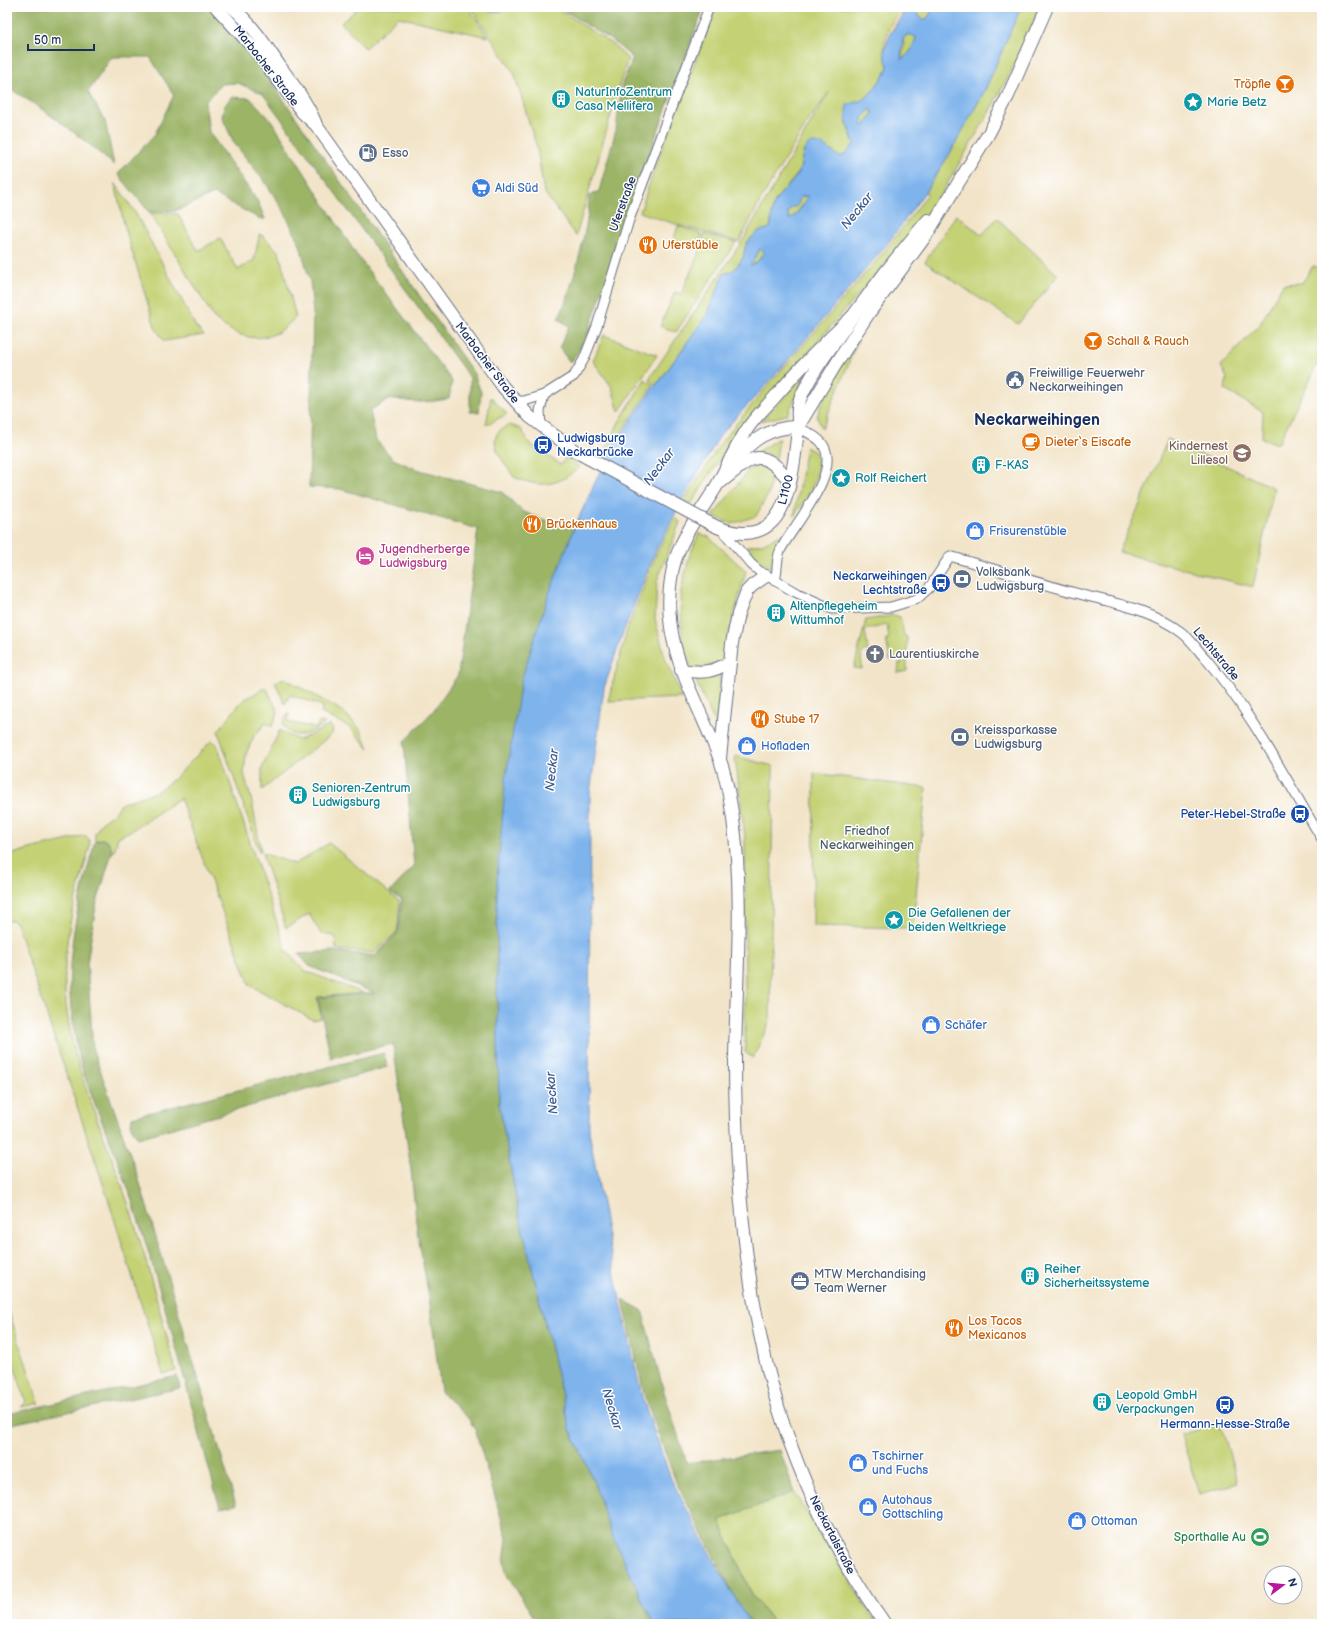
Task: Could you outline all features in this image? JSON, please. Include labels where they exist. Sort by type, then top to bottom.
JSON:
[{"type":"main road","name":"Marbacher Straße","points":[[216,7],[249,42],[302,112],[316,125],[496,378],[515,401],[541,426],[575,451],[722,530]]},
{"type":"main road","name":"Marbacher Straße","points":[[232,7],[251,26],[268,49],[308,106],[316,125]]},
{"type":"main road","points":[[798,427],[869,313],[925,237],[945,201],[989,133],[1008,96],[1047,7]]},
{"type":"main road","points":[[798,427],[798,404],[806,388],[852,317],[896,259],[945,201]]},
{"type":"main road","points":[[720,759],[681,670],[673,644],[669,619],[669,595],[672,572],[676,558],[685,538],[716,486],[746,429],[815,352],[852,317]]},
{"type":"main road","points":[[716,486],[744,450],[757,439],[777,429],[798,427]]},
{"type":"main road","name":"L1100","points":[[722,530],[744,534],[762,529],[771,523],[780,513],[790,481],[798,427]]},
{"type":"main road","points":[[716,486],[751,458],[759,458],[772,462],[790,481]]},
{"type":"main road","points":[[720,759],[730,662],[738,614],[742,601],[753,584],[771,579]]},
{"type":"main road","points":[[681,670],[702,673],[722,667],[730,662]]},
{"type":"main road","name":"Neckartalstraße","points":[[720,759],[732,814],[738,899],[735,1062],[742,1212],[748,1265],[758,1328],[773,1390],[790,1441],[810,1493],[833,1540],[854,1577],[885,1624]]},
{"type":"street","name":"Uferstraße","points":[[515,401],[524,401],[544,395],[574,376],[580,367],[591,343],[629,220],[709,7]]},
{"type":"street","points":[[541,426],[540,411],[544,395]]},
{"type":"street","points":[[722,530],[751,564],[771,579],[780,551],[820,485],[828,463],[827,452],[822,443],[814,436],[798,427]]},
{"type":"street","name":"Lechtstraße","points":[[771,579],[832,609],[891,607],[908,603],[924,594],[950,556],[1073,593],[1127,605],[1142,611],[1182,633],[1228,684],[1254,724],[1322,839]]},
{"type":"green space","points":[[7,7],[212,7],[263,70],[474,374],[481,392],[479,412],[470,412],[470,378],[263,94],[238,83],[221,84],[205,102],[209,132],[258,202],[265,219],[260,219],[214,194],[175,211],[149,212],[118,174],[155,134],[174,95],[150,57],[112,57],[88,92],[105,121],[114,165],[62,124],[7,87]]},
{"type":"green space","points":[[353,7],[468,7],[488,37],[398,17],[365,48],[341,23],[356,10]]},
{"type":"green space","points":[[471,7],[555,7],[612,44],[628,59],[576,236],[544,192],[537,148],[514,73]]},
{"type":"green space","points":[[559,7],[704,7],[618,238],[608,275],[588,333],[581,348],[570,362],[559,348],[569,326],[558,319],[568,295],[580,253],[588,214],[589,196],[599,191],[616,130],[622,84],[633,58],[614,42]]},
{"type":"green space","points":[[716,7],[908,7],[900,11],[884,47],[888,67],[885,74],[846,123],[854,144],[846,154],[839,157],[822,146],[804,150],[799,172],[778,197],[773,206],[770,228],[757,232],[746,244],[743,258],[735,269],[724,274],[708,313],[659,382],[655,385],[649,379],[741,243],[829,92],[805,126],[763,196],[739,242],[675,224],[640,212],[655,167]]},
{"type":"green space","points":[[912,7],[934,7],[927,19],[923,20]]},
{"type":"green space","points":[[1021,7],[1039,7],[1022,51],[986,118],[937,201],[901,246],[771,395],[726,450],[691,504],[684,501],[722,441],[884,252],[928,194],[925,192],[949,155],[985,90]]},
{"type":"green space","points":[[909,34],[916,37],[914,44],[909,53],[901,59],[904,46],[903,38]]},
{"type":"green space","points":[[231,97],[250,98],[271,120],[356,254],[452,381],[449,399],[412,402],[395,399],[385,402],[370,411],[376,440],[393,459],[416,469],[502,492],[522,511],[541,519],[575,526],[547,599],[497,878],[499,1103],[518,1209],[570,1429],[592,1477],[647,1610],[655,1624],[538,1624],[507,1575],[504,1563],[507,1538],[475,1429],[468,1418],[441,1392],[429,1297],[417,1230],[411,1170],[393,1044],[331,1058],[318,998],[374,993],[309,966],[299,954],[333,951],[375,956],[398,932],[402,900],[390,892],[414,866],[404,742],[433,711],[458,675],[478,529],[340,489],[309,487],[313,313],[310,281],[300,245],[284,211],[263,179],[234,143],[222,117],[224,107]]},
{"type":"green space","points":[[871,109],[873,113],[864,126],[862,124],[862,118]]},
{"type":"green space","points":[[115,183],[135,212],[196,327],[204,335],[164,341],[155,327],[125,228]]},
{"type":"green space","points":[[807,196],[806,201],[792,218],[789,219],[788,213],[791,208],[795,207],[801,197]]},
{"type":"green space","points":[[150,213],[178,214],[198,251],[220,238],[238,270],[254,260],[260,233],[279,252],[296,317],[277,333],[259,338],[243,336],[228,329],[214,318]]},
{"type":"green space","points":[[956,215],[982,235],[997,218],[1058,275],[1018,324],[925,262]]},
{"type":"green space","points":[[678,226],[702,234],[698,248],[673,241]]},
{"type":"green space","points":[[704,234],[736,242],[676,332],[660,326],[675,292],[681,294],[700,250]]},
{"type":"green space","points":[[760,249],[764,251],[758,261],[750,266],[749,265]]},
{"type":"green space","points":[[1313,266],[1322,270],[1322,355],[1278,444],[1262,438],[1263,412],[1225,390],[1227,378],[1221,366],[1260,324],[1283,284],[1302,283]]},
{"type":"green space","points":[[604,335],[657,355],[619,412],[612,387],[593,361]]},
{"type":"green space","points":[[858,340],[822,429],[817,417],[824,396]]},
{"type":"green space","points":[[807,373],[787,415],[761,421]]},
{"type":"green space","points":[[645,379],[653,385],[606,454],[604,454],[619,422]]},
{"type":"green space","points":[[491,397],[507,414],[486,425]]},
{"type":"green space","points":[[510,425],[521,429],[529,443],[561,465],[566,457],[580,467],[564,478],[549,484],[533,483],[514,477],[500,456],[495,442],[496,435],[501,429]]},
{"type":"green space","points":[[779,438],[776,460],[768,454],[755,453]]},
{"type":"green space","points":[[1168,439],[1274,488],[1253,587],[1119,552]]},
{"type":"green space","points":[[806,447],[815,452],[817,461],[816,477],[813,486],[794,516]]},
{"type":"green space","points":[[764,464],[771,476],[769,493],[756,516],[732,524],[713,516],[751,467]]},
{"type":"green space","points":[[675,518],[680,522],[657,581],[655,619],[665,658],[682,698],[608,701],[627,630],[657,552]]},
{"type":"green space","points":[[699,533],[709,537],[746,571],[722,661],[702,668],[691,667],[682,641],[681,590],[689,558]]},
{"type":"green space","points":[[783,534],[772,557],[771,568],[761,561],[747,546],[762,544]]},
{"type":"green space","points":[[894,615],[900,617],[904,635],[907,637],[907,671],[898,673],[899,663],[902,663],[901,658],[890,660],[886,639],[889,638],[887,625],[865,630],[868,650],[864,651],[861,655],[862,669],[854,668],[866,620]]},
{"type":"green space","points":[[720,673],[719,732],[695,679],[708,678]]},
{"type":"green space","points":[[284,678],[344,712],[360,729],[369,749],[351,728],[321,713],[323,706],[290,695],[285,704],[275,682]]},
{"type":"green space","points":[[266,687],[278,712],[272,727],[266,723],[254,736],[246,754],[244,774],[252,802],[261,851],[259,851],[218,731],[242,701]]},
{"type":"green space","points":[[289,714],[288,722],[316,728],[319,722],[325,723],[309,733],[300,735],[292,734],[283,725],[285,717]]},
{"type":"green space","points":[[330,725],[333,729],[332,734],[262,790],[262,768],[280,730],[299,740]]},
{"type":"green space","points":[[211,741],[216,743],[218,747],[286,950],[305,971],[363,993],[317,997],[321,1018],[313,1020],[250,985],[180,798],[134,829],[118,837],[114,852],[112,852],[109,842],[102,839],[95,841],[95,833],[102,822],[113,814],[122,803],[156,792],[174,779]]},
{"type":"green space","points":[[735,756],[773,766],[770,1021],[753,1058],[745,1052],[745,837]]},
{"type":"green space","name":"Friedhof Neckarweihingen","points":[[814,773],[926,788],[913,928],[813,926]]},
{"type":"green space","points":[[86,836],[89,839],[90,845],[74,903],[66,948],[65,993],[68,1022],[82,1076],[129,1206],[144,1253],[176,1371],[163,1374],[109,1202],[16,923],[12,920],[7,921],[7,848],[11,855],[28,849]]},
{"type":"green space","points":[[102,839],[109,842],[112,852],[96,906],[87,963],[93,1050],[138,1177],[236,1505],[220,1508],[142,1230],[124,1177],[86,1080],[77,1045],[71,1009],[70,966],[72,945],[79,903],[95,841]]},
{"type":"green space","points":[[329,843],[400,902],[397,932],[374,953],[336,949],[335,936],[321,934],[309,914],[286,928],[262,853],[295,864]]},
{"type":"green space","points":[[384,1053],[387,1067],[138,1138],[131,1127],[132,1117]]},
{"type":"green space","points":[[623,1300],[642,1310],[664,1392],[687,1463],[780,1450],[794,1492],[719,1520],[752,1595],[775,1624],[751,1624],[745,1617],[676,1482],[644,1394]]},
{"type":"green space","points":[[7,1306],[39,1403],[21,1407],[26,1402],[7,1343]]},
{"type":"green space","points":[[177,1376],[180,1388],[7,1425],[7,1414]]},
{"type":"green space","points":[[1220,1423],[1238,1483],[1199,1494],[1181,1435]]},
{"type":"green space","points":[[794,1492],[877,1624],[775,1624],[752,1595],[719,1520]]},
{"type":"sand","points":[[906,8],[890,34],[884,52],[885,39],[892,21],[901,11]]},
{"type":"water","points":[[483,7],[503,7],[502,11],[494,12]]},
{"type":"water","name":"Neckar","points":[[908,7],[912,7],[923,20],[927,19],[934,7],[1021,7],[985,90],[949,155],[925,192],[888,243],[776,374],[721,434],[684,497],[656,550],[624,630],[604,688],[590,794],[589,1131],[615,1276],[642,1397],[671,1479],[715,1563],[750,1624],[655,1624],[612,1535],[592,1477],[570,1429],[518,1209],[499,1103],[497,878],[506,776],[521,681],[547,599],[575,526],[608,454],[655,385],[659,382],[708,313],[724,274],[735,269],[743,258],[746,244],[757,232],[770,228],[774,204],[799,172],[803,154],[807,146],[816,143],[819,144],[840,157],[846,154],[854,144],[846,115],[847,105],[862,100],[870,94],[885,74],[888,67],[884,52],[890,34]],"holes":[[[909,34],[916,37],[911,50],[904,58],[901,59],[903,38]],[[871,109],[873,113],[864,126],[862,124],[862,118]],[[807,196],[800,210],[789,219],[788,213],[791,208],[797,206],[801,197]],[[760,249],[764,252],[758,261],[750,266]]]},
{"type":"place","name":"Tröpfle","points":[[1285,84]]},
{"type":"place","name":"NaturInfoZentrum Casa Mellifera","points":[[561,99]]},
{"type":"place","name":"Marie Betz","points":[[1193,102]]},
{"type":"place","name":"Esso","points":[[368,153]]},
{"type":"place","name":"Aldi Süd","points":[[481,188]]},
{"type":"place","name":"Uferstüble","points":[[648,245]]},
{"type":"place","name":"Schall & Rauch","points":[[1093,341]]},
{"type":"place","name":"Freiwillige Feuerwehr Neckarweihingen","points":[[1015,380]]},
{"type":"place","name":"Dieter‘s Eiscafe","points":[[1031,442]]},
{"type":"place","name":"Ludwigsburg Neckarbrücke","points":[[543,445]]},
{"type":"place","name":"Kindernest Lillesol","points":[[1242,453]]},
{"type":"place","name":"F-KAS","points":[[981,465]]},
{"type":"place","name":"Rolf Reichert","points":[[841,478]]},
{"type":"place","name":"Brückenhaus","points":[[532,524]]},
{"type":"place","name":"Frisurenstüble","points":[[975,531]]},
{"type":"place","name":"Jugendherberge Ludwigsburg","points":[[365,556]]},
{"type":"place","name":"Volksbank Ludwigsburg","points":[[962,579]]},
{"type":"place","name":"Neckarweihingen Lechtstraße","points":[[941,583]]},
{"type":"place","name":"Altenpflegeheim Wittumhof","points":[[776,613]]},
{"type":"place","name":"Laurentiuskirche","points":[[875,654]]},
{"type":"place","name":"Stube 17","points":[[760,719]]},
{"type":"place","name":"Kreissparkasse Ludwigsburg","points":[[960,737]]},
{"type":"place","name":"Hofladen","points":[[747,746]]},
{"type":"place","name":"Senioren-Zentrum Ludwigsburg","points":[[298,795]]},
{"type":"place","name":"Peter-Hebel-Straße","points":[[1300,814]]},
{"type":"place","name":"Die Gefallenen der beiden Weltkriege","points":[[894,920]]},
{"type":"place","name":"Schäfer","points":[[931,1025]]},
{"type":"place","name":"Reiher Sicherheitssysteme","points":[[1030,1276]]},
{"type":"place","name":"MTW Merchandising Team Werner","points":[[800,1281]]},
{"type":"place","name":"Los Tacos Mexicanos","points":[[954,1328]]},
{"type":"place","name":"Leopold GmbH Verpackungen","points":[[1102,1402]]},
{"type":"place","name":"Hermann-Hesse-Straße","points":[[1225,1405]]},
{"type":"place","name":"Tschirner und Fuchs","points":[[858,1463]]},
{"type":"place","name":"Autohaus Gottschling","points":[[868,1507]]},
{"type":"place","name":"Ottoman","points":[[1077,1521]]},
{"type":"place","name":"Sporthalle Au","points":[[1260,1537]]},
{"type":"district","name":"Neckarweihingen","points":[[1037,420]]}]
